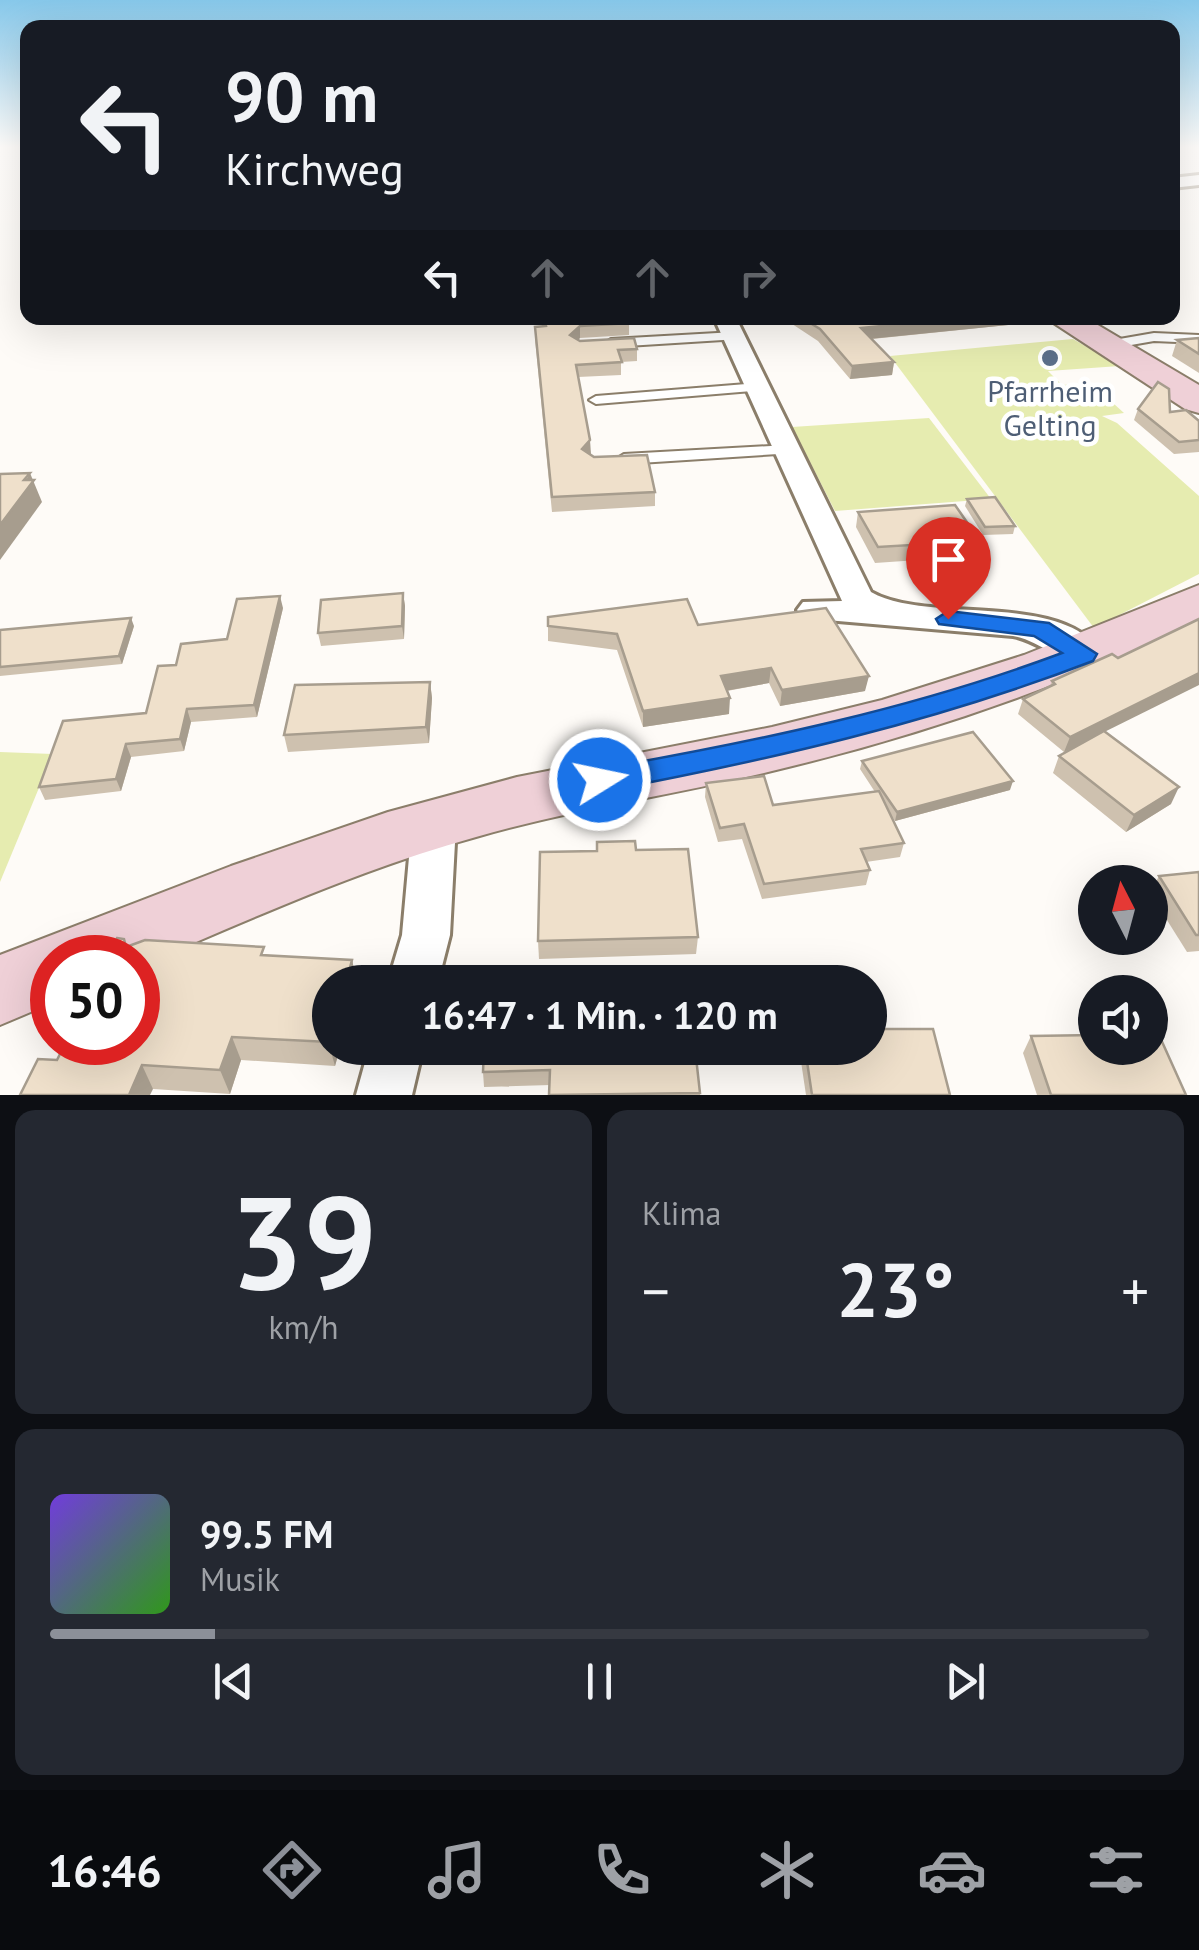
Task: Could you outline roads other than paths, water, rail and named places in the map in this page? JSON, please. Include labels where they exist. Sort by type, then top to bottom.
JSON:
[{"type":"main road","points":[[1075,325],[1199,401]]},
{"type":"main road","points":[[136,935],[250,888],[434,824],[600,780],[769,750],[994,689],[1084,654],[1199,600]]},
{"type":"main road","points":[[0,990],[30,978]]},
{"type":"street","points":[[730,327],[852,589],[858,600],[884,614]]},
{"type":"street","points":[[815,610],[1040,629],[1084,654]]},
{"type":"street","points":[[418,965],[426,935],[434,824]]},
{"type":"street","points":[[384,1095],[392,1065]]},
{"type":"lane","points":[[598,344],[730,327]]},
{"type":"lane","points":[[1108,345],[1154,338],[1199,340]]},
{"type":"lane","points":[[596,400],[759,388]]},
{"type":"lane","points":[[612,460],[789,450]]},
{"type":"place","name":"Pfarrheim Gelting","points":[[1050,358]]}]
